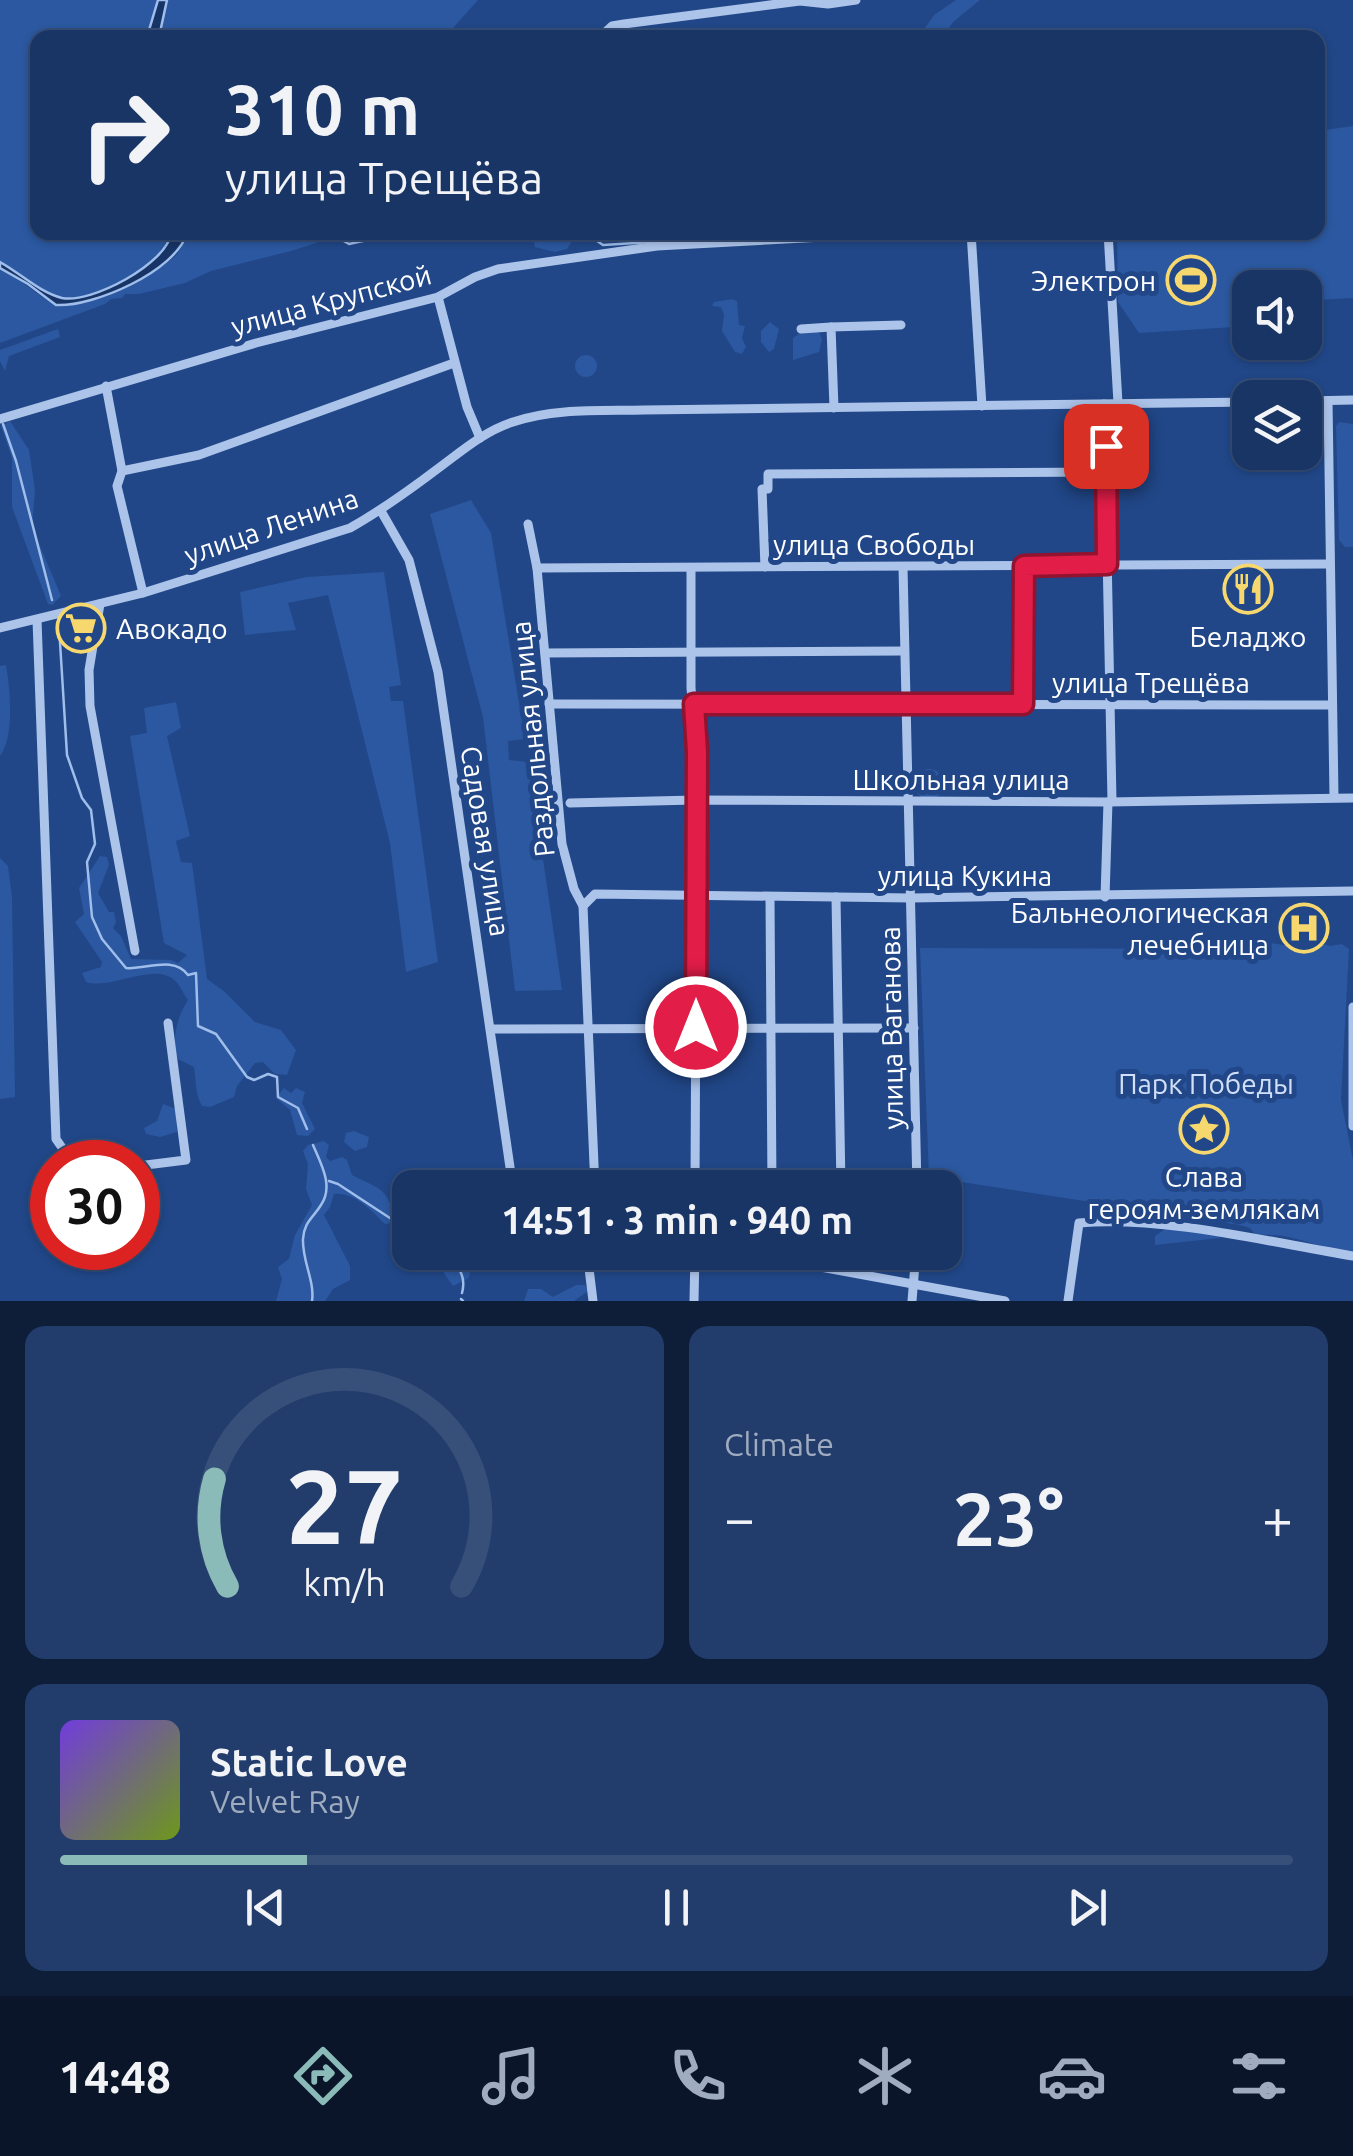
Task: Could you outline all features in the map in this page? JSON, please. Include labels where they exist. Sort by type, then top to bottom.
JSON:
[{"type":"street","points":[[608,30],[636,22],[800,1],[828,4],[856,0]]},
{"type":"street","name":"улица Крупской","points":[[2,418],[106,386],[438,297],[498,269],[657,246],[768,240]]},
{"type":"street","points":[[972,240],[982,406]]},
{"type":"street","points":[[1108,240],[1118,404]]},
{"type":"street","points":[[438,297],[466,407],[480,438]]},
{"type":"street","points":[[801,328],[901,325]]},
{"type":"street","points":[[831,328],[834,408]]},
{"type":"street","points":[[122,470],[200,454],[454,364]]},
{"type":"street","points":[[106,386],[122,470],[117,486],[143,593]]},
{"type":"street","points":[[1322,400],[1353,400]]},
{"type":"street","points":[[1328,400],[1334,797]]},
{"type":"street","name":"улица Ленина","points":[[0,628],[143,593],[350,528],[480,438],[514,422],[580,412],[1232,402]]},
{"type":"street","points":[[1104,404],[1111,706],[1105,897]]},
{"type":"street","points":[[765,567],[762,489],[768,489],[768,474],[1106,472]]},
{"type":"street","name":"Садовая улица","points":[[381,510],[409,560],[438,672],[511,1170]]},
{"type":"street","name":"Раздольная улица","points":[[528,524],[538,568],[562,844],[574,889],[584,906],[594,1170]]},
{"type":"street","name":"улица Свободы","points":[[538,568],[1330,564]]},
{"type":"street","points":[[1023,704],[1024,566]]},
{"type":"street","name":"улица Ваганова","points":[[903,567],[918,1170]]},
{"type":"street","points":[[692,568],[696,1170]]},
{"type":"street","points":[[100,604],[89,670],[90,706],[136,951]]},
{"type":"street","points":[[37,620],[57,1140]]},
{"type":"street","points":[[544,653],[904,652]]},
{"type":"street","name":"улица Трещёва","points":[[549,704],[1332,705]]},
{"type":"street","name":"Школьная улица","points":[[570,804],[696,800],[1110,802],[1353,798]]},
{"type":"street","name":"улица Кукина","points":[[584,906],[595,894],[911,898],[1353,891]]},
{"type":"street","points":[[770,897],[772,1170]]},
{"type":"street","points":[[836,897],[841,1170]]},
{"type":"street","points":[[1353,1008],[1353,1126]]},
{"type":"street","points":[[160,1163],[186,1160],[168,1023]]},
{"type":"street","points":[[492,1029],[914,1028]]},
{"type":"street","points":[[1068,1301],[1079,1224],[1164,1226],[1353,1256]]},
{"type":"street","points":[[590,1270],[594,1301]]},
{"type":"street","points":[[694,1301],[695,1270]]},
{"type":"street","points":[[837,1270],[1005,1301]]},
{"type":"street","points":[[912,1301],[914,1270]]},
{"type":"green space","points":[[0,0],[478,0],[455,30],[30,30],[30,240],[168,240],[156,257],[126,279],[75,297],[45,291],[0,262]]},
{"type":"green space","points":[[956,0],[980,0],[948,30],[924,30],[934,15]]},
{"type":"green space","points":[[1353,126],[1353,298],[1322,300],[1322,270],[1232,270],[1232,327],[1139,333],[1118,302],[1117,240],[1325,240],[1325,130]]},
{"type":"green space","points":[[184,240],[326,240],[211,271],[185,283],[125,294],[0,343],[0,268],[52,303],[70,305],[133,283],[172,259]]},
{"type":"green space","points":[[534,240],[573,240],[567,249],[555,252],[535,247]]},
{"type":"green space","points":[[737,301],[739,325],[745,326],[742,338],[746,347],[742,354],[735,352],[722,331],[721,307],[712,306],[714,302]]},
{"type":"green space","points":[[770,322],[779,329],[774,349],[769,352],[761,342],[761,331]]},
{"type":"green space","points":[[58,329],[60,337],[9,356],[5,371],[0,350]]},
{"type":"green space","points":[[818,331],[822,339],[819,352],[793,360],[793,338]]},
{"type":"green space","points":[[582,355],[590,355],[597,366],[590,377],[582,377],[575,370],[575,362]]},
{"type":"green space","points":[[10,421],[29,450],[35,490],[32,527],[61,596],[52,605],[48,604],[12,507],[12,458],[1,426]]},
{"type":"green space","points":[[1339,422],[1353,424],[1353,547],[1345,547],[1339,540]]},
{"type":"green space","points":[[1118,452],[1140,452],[1140,475],[1118,475]]},
{"type":"green space","points":[[471,500],[491,533],[525,739],[508,741],[509,760],[529,762],[562,990],[515,991],[483,717],[430,514]]},
{"type":"green space","points":[[384,572],[401,685],[389,687],[391,701],[403,701],[438,962],[406,972],[390,843],[328,595],[288,603],[296,630],[245,635],[240,592],[307,577]]},
{"type":"green space","points":[[6,665],[10,725],[0,756],[0,666]]},
{"type":"green space","points":[[176,702],[181,728],[167,736],[190,836],[176,841],[181,862],[192,863],[207,979],[255,1022],[281,1030],[296,1050],[287,1075],[275,1074],[263,1062],[255,1063],[237,1086],[234,1097],[210,1107],[202,1106],[200,1101],[194,1067],[178,1059],[176,1028],[188,1000],[178,984],[166,975],[155,974],[108,983],[86,982],[82,973],[101,967],[102,962],[75,922],[84,914],[79,888],[100,856],[107,857],[109,865],[98,893],[109,912],[114,912],[113,928],[131,959],[178,963],[187,955],[164,943],[130,736],[147,733],[144,708]]},
{"type":"green space","points":[[929,769],[940,773],[944,784],[940,795],[929,799],[918,795],[914,784],[918,773]]},
{"type":"green space","points":[[0,858],[8,866],[12,897],[15,1097],[0,1099]]},
{"type":"green space","name":"Парк Победы","points":[[1271,943],[1308,949],[1320,943],[1342,944],[1349,949],[1341,1100],[1353,1160],[1353,1252],[1283,1236],[1256,1235],[1240,1225],[962,1182],[962,1170],[929,1170],[920,948],[1251,949]]},
{"type":"green space","points":[[284,1088],[291,1093],[296,1088],[305,1092],[302,1103],[315,1129],[308,1136],[297,1135],[290,1110],[276,1098]]},
{"type":"green space","points":[[163,1104],[176,1109],[177,1132],[160,1137],[146,1134],[144,1128],[157,1121]]},
{"type":"green space","points":[[354,1131],[369,1137],[367,1147],[355,1151],[344,1142],[346,1133]]},
{"type":"green space","points":[[324,1141],[329,1145],[326,1157],[330,1161],[342,1157],[352,1175],[381,1190],[390,1202],[392,1223],[385,1224],[355,1199],[334,1194],[324,1215],[350,1266],[350,1280],[333,1289],[325,1301],[276,1301],[282,1279],[278,1267],[289,1259],[295,1235],[312,1205],[306,1189],[308,1164],[303,1151],[308,1145]]},
{"type":"green space","points":[[1165,1229],[1217,1232],[1220,1238],[1155,1245],[1155,1236]]},
{"type":"green space","points":[[442,1270],[470,1272],[469,1278],[453,1286]]},
{"type":"green space","points":[[576,1285],[585,1285],[588,1291],[574,1301],[524,1301],[528,1289],[541,1289],[553,1297]]},
{"type":"shaded area","points":[[158,0],[167,0],[161,30],[149,30]]},
{"type":"shaded area","points":[[169,240],[184,240],[167,261],[132,284],[72,304],[56,305],[0,268],[0,262],[45,291],[75,298],[126,279]]},
{"type":"waterway","points":[[342,240],[349,244],[367,240]]},
{"type":"waterway","points":[[596,240],[603,245],[652,242]]},
{"type":"waterway","points":[[3,424],[52,600]]},
{"type":"waterway","points":[[59,626],[67,755],[82,798],[91,810],[95,844],[87,862],[92,917],[102,939],[126,968],[167,965],[188,975],[196,973],[198,1026],[216,1034],[247,1077],[277,1077],[278,1097],[298,1108],[307,1129]]},
{"type":"waterway","points":[[312,1301],[304,1233],[326,1190],[325,1175],[313,1145]]},
{"type":"waterway","points":[[329,1181],[392,1219]]},
{"type":"waterway","points":[[460,1270],[462,1293]]},
{"type":"place","name":"Электрон","points":[[1191,280]]},
{"type":"place","name":"Беладжо","points":[[1248,589]]},
{"type":"place","name":"Авокадо","points":[[81,628]]},
{"type":"place","name":"Бальнеологическая лечебница","points":[[1304,928]]},
{"type":"place","name":"Слава героям-землякам","points":[[1204,1129]]},
{"type":"route","points":[[696,1027],[694,704],[1023,704],[1024,566],[1107,564],[1106,446]]}]
